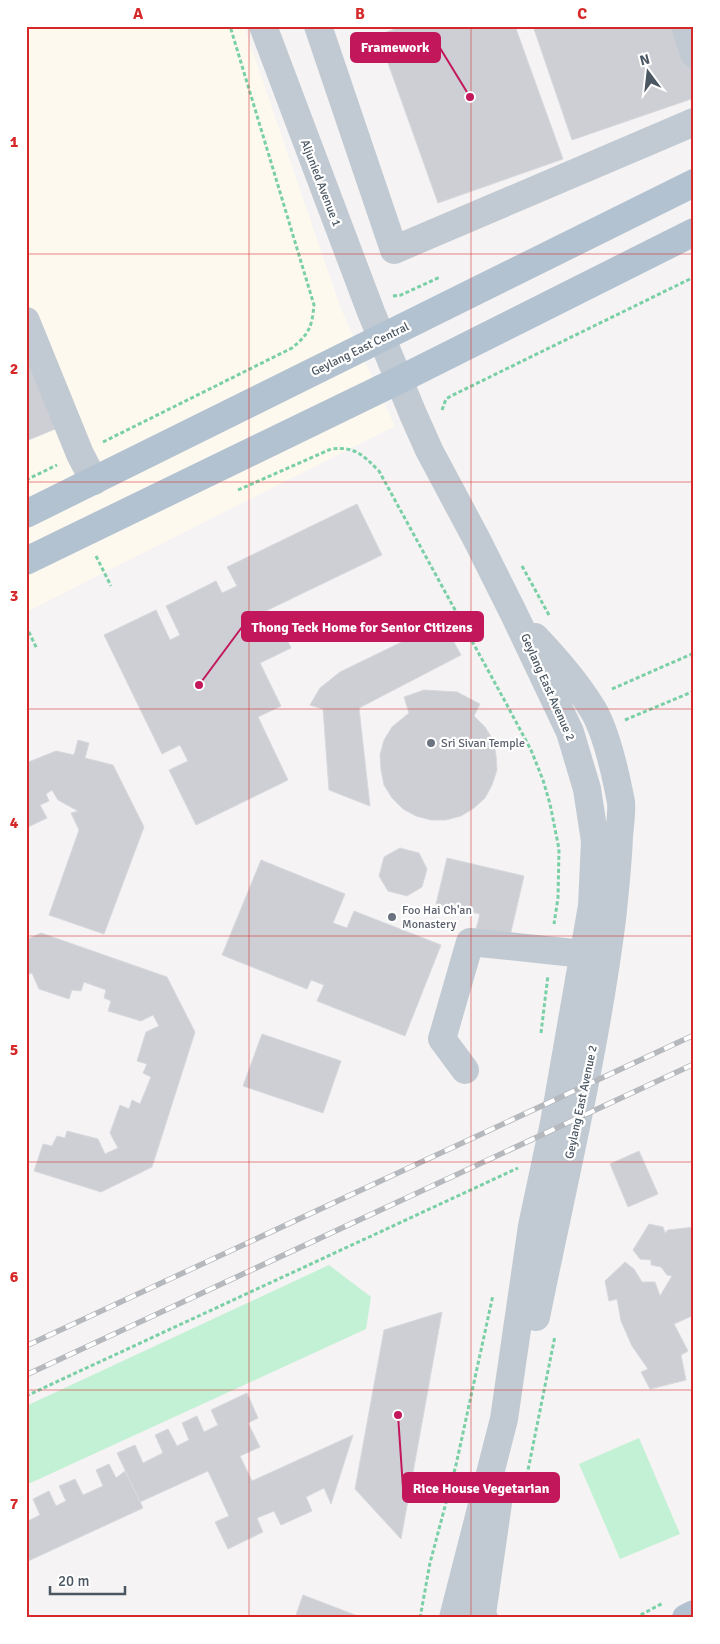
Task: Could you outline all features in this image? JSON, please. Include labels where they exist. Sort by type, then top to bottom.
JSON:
[{"type":"main road","name":"Geylang East Central","points":[[26,514],[694,184]]},
{"type":"main road","points":[[26,561],[399,380],[694,232]]},
{"type":"main road","points":[[686,1618],[694,1614]]},
{"type":"street","points":[[318,26],[394,250],[694,122]]},
{"type":"street","points":[[685,26],[694,54]]},
{"type":"street","name":"Aljunied Avenue 1","points":[[271,28],[300,128],[382,339]]},
{"type":"street","points":[[26,321],[80,454],[94,481]]},
{"type":"street","name":"Geylang East Avenue 2","points":[[382,339],[429,450],[477,540],[570,732],[587,789],[595,841],[592,906],[554,1123],[532,1226],[504,1419],[453,1618]]},
{"type":"street","name":"Geylang East Avenue 2","points":[[484,1618],[482,1614],[501,1486],[557,1214],[582,1105],[598,1019],[616,886],[621,804],[612,764],[598,720],[591,705],[556,660],[513,612]]},
{"type":"street","points":[[465,1070],[442,1039],[470,942],[584,954]]},
{"type":"path","points":[[26,480],[292,348],[305,337],[313,323],[314,305],[230,26]]},
{"type":"path","points":[[442,408],[446,399],[694,277]]},
{"type":"path","points":[[355,450],[379,471],[531,750],[543,780],[559,848],[558,898],[540,1038]]},
{"type":"path","points":[[85,532],[111,586]]},
{"type":"path","points":[[26,626],[37,649]]},
{"type":"path","points":[[604,692],[694,653]]},
{"type":"path","points":[[621,722],[694,691]]},
{"type":"path","points":[[26,1396],[522,1166],[520,1176]]},
{"type":"path","points":[[420,1618],[430,1563],[456,1465],[494,1291]]},
{"type":"shaded area","points":[[26,26],[244,26],[341,309],[395,426],[26,612]]},
{"type":"green space","points":[[329,1265],[371,1297],[366,1329],[26,1485],[26,1406]]},
{"type":"green space","points":[[639,1438],[680,1534],[620,1559],[579,1464]]},
{"type":"building","points":[[404,26],[515,26],[563,159],[438,203],[378,35]]},
{"type":"building","points":[[533,26],[678,26],[694,72],[694,98],[572,140]]},
{"type":"building","points":[[26,348],[60,427],[26,441]]},
{"type":"building","points":[[357,504],[382,555],[241,623],[246,634],[277,619],[291,648],[260,663],[281,706],[258,717],[288,780],[196,825],[169,770],[188,761],[180,745],[162,754],[104,635],[156,610],[170,640],[180,635],[166,606],[216,581],[222,593],[237,586],[227,567]]},
{"type":"building","points":[[443,622],[461,655],[359,708],[370,806],[329,790],[323,709],[310,705],[320,688],[340,672]]},
{"type":"building","points":[[424,690],[457,692],[480,704],[474,716],[485,727],[493,740],[496,755],[497,770],[485,798],[461,816],[446,820],[431,820],[416,816],[403,809],[392,798],[384,785],[381,770],[380,755],[384,740],[392,727],[409,713],[404,697]]},
{"type":"building","points":[[78,740],[89,743],[85,758],[113,765],[144,827],[104,934],[49,915],[79,830],[71,813],[78,811],[58,800],[52,790],[46,794],[49,801],[40,805],[47,818],[26,828],[26,763],[56,751],[74,755]]},
{"type":"building","points":[[400,848],[419,853],[427,869],[422,887],[407,896],[388,891],[379,876],[384,857]]},
{"type":"building","points":[[447,858],[524,876],[510,936],[476,929],[480,914],[436,904]]},
{"type":"building","name":"Foo Hai Ch'an Monastery","points":[[261,860],[345,894],[333,923],[347,928],[354,911],[441,945],[405,1036],[317,1001],[324,985],[311,980],[307,989],[222,955]]},
{"type":"building","points":[[41,933],[167,977],[195,1032],[152,1167],[101,1192],[34,1171],[43,1144],[52,1146],[57,1136],[65,1138],[67,1131],[98,1139],[105,1154],[118,1148],[110,1133],[120,1105],[129,1109],[132,1100],[140,1104],[151,1077],[143,1073],[147,1064],[137,1061],[146,1032],[159,1026],[153,1015],[141,1021],[108,1011],[111,1001],[104,998],[106,990],[84,982],[81,991],[72,990],[69,999],[39,989],[32,973],[26,975],[26,940]]},
{"type":"building","points":[[262,1034],[341,1061],[323,1113],[243,1086]]},
{"type":"building","points":[[639,1151],[658,1194],[628,1207],[610,1164]]},
{"type":"building","points":[[649,1224],[663,1227],[665,1233],[668,1230],[694,1227],[694,1315],[674,1324],[688,1351],[681,1355],[686,1380],[650,1389],[641,1372],[648,1369],[632,1346],[621,1321],[617,1299],[609,1301],[605,1281],[625,1262],[634,1269],[642,1282],[655,1282],[660,1296],[672,1276],[667,1275],[661,1267],[651,1265],[651,1260],[640,1259],[633,1250]]},
{"type":"building","points":[[442,1312],[401,1539],[355,1489],[384,1330]]},
{"type":"building","points":[[247,1393],[258,1418],[248,1423],[260,1447],[240,1456],[252,1481],[353,1435],[331,1504],[324,1488],[306,1497],[312,1511],[281,1525],[274,1511],[257,1518],[263,1532],[228,1549],[215,1522],[229,1516],[208,1471],[140,1502],[117,1453],[135,1445],[143,1463],[163,1453],[155,1435],[168,1429],[177,1446],[189,1440],[182,1423],[197,1416],[204,1432],[218,1425],[211,1410]]},
{"type":"building","points":[[109,1464],[116,1478],[125,1471],[143,1508],[26,1562],[26,1522],[40,1515],[33,1499],[49,1491],[56,1506],[66,1501],[59,1486],[75,1479],[83,1495],[103,1486],[96,1470]]},
{"type":"building","points":[[303,1595],[363,1618],[295,1618]]},
{"type":"railway","points":[[26,1346],[694,1035]]},
{"type":"railway","points":[[26,1375],[694,1064]]},
{"type":"place","name":"Framework","points":[[470,97]]},
{"type":"place","name":"Thong Teck Home for Senior Citizens","points":[[199,685]]},
{"type":"place","name":"Sri Sivan Temple","points":[[431,743]]},
{"type":"place","name":"Foo Hai Ch'an Monastery","points":[[392,917]]},
{"type":"place","name":"Rice House Vegetarian","points":[[398,1415]]}]
